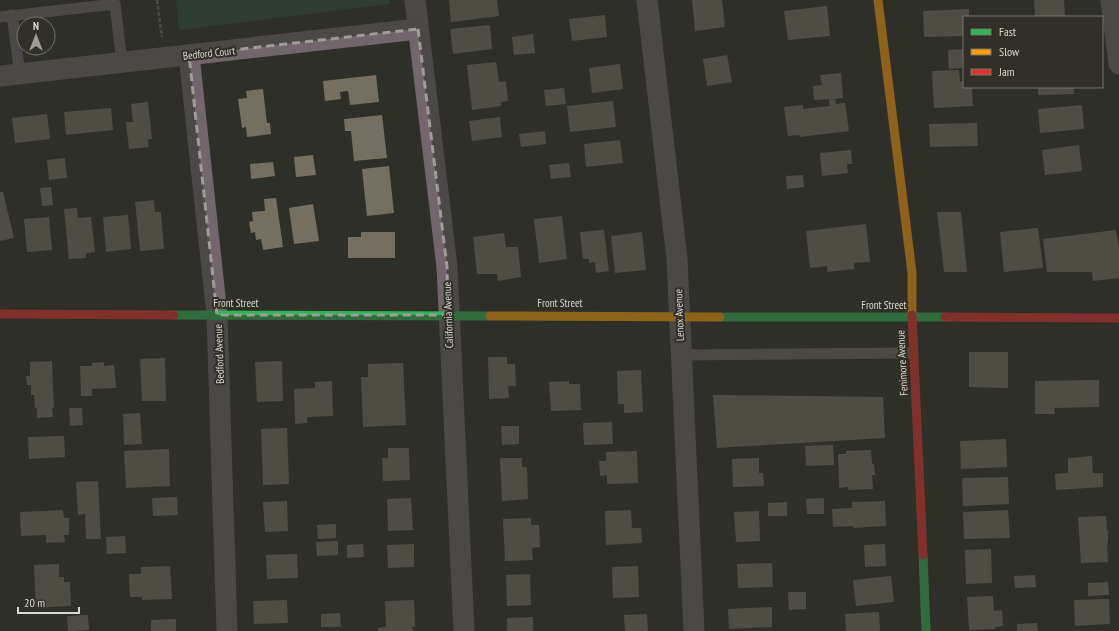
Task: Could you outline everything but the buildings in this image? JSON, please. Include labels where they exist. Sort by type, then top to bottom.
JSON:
[{"type":"main road","name":"Fenimore Avenue","points":[[878,0],[912,273],[913,352],[926,631]]},
{"type":"main road","name":"Front Street","points":[[0,314],[1119,318]]},
{"type":"street","name":"California Avenue","points":[[415,0],[447,267],[448,315],[464,631]]},
{"type":"street","name":"Lenox Avenue","points":[[647,0],[677,259],[694,631]]},
{"type":"street","points":[[1112,0],[1119,64]]},
{"type":"street","name":"Bedford Court","points":[[10,75],[418,29]]},
{"type":"street","name":"Bedford Avenue","points":[[189,55],[217,315],[227,631]]},
{"type":"lane","points":[[0,17],[93,3],[115,4],[122,63]]},
{"type":"lane","points":[[10,75],[12,15]]},
{"type":"lane","points":[[681,355],[913,352]]},
{"type":"path","points":[[157,0],[162,42]]},
{"type":"highlighted area","points":[[418,29],[447,267],[448,315],[217,315],[189,55]]},
{"type":"green space","points":[[176,0],[389,0],[390,4],[179,30]]},
{"type":"traffic: fast","points":[[174,315],[490,316]]},
{"type":"traffic: fast","points":[[720,317],[945,317]]},
{"type":"traffic: fast","points":[[923,555],[926,631]]},
{"type":"traffic: slow","points":[[878,0],[912,273],[912,315]]},
{"type":"traffic: slow","points":[[490,316],[720,317]]},
{"type":"traffic: jam","points":[[0,314],[174,315]]},
{"type":"traffic: jam","points":[[912,315],[923,555]]},
{"type":"traffic: jam","points":[[945,317],[1119,318]]}]
